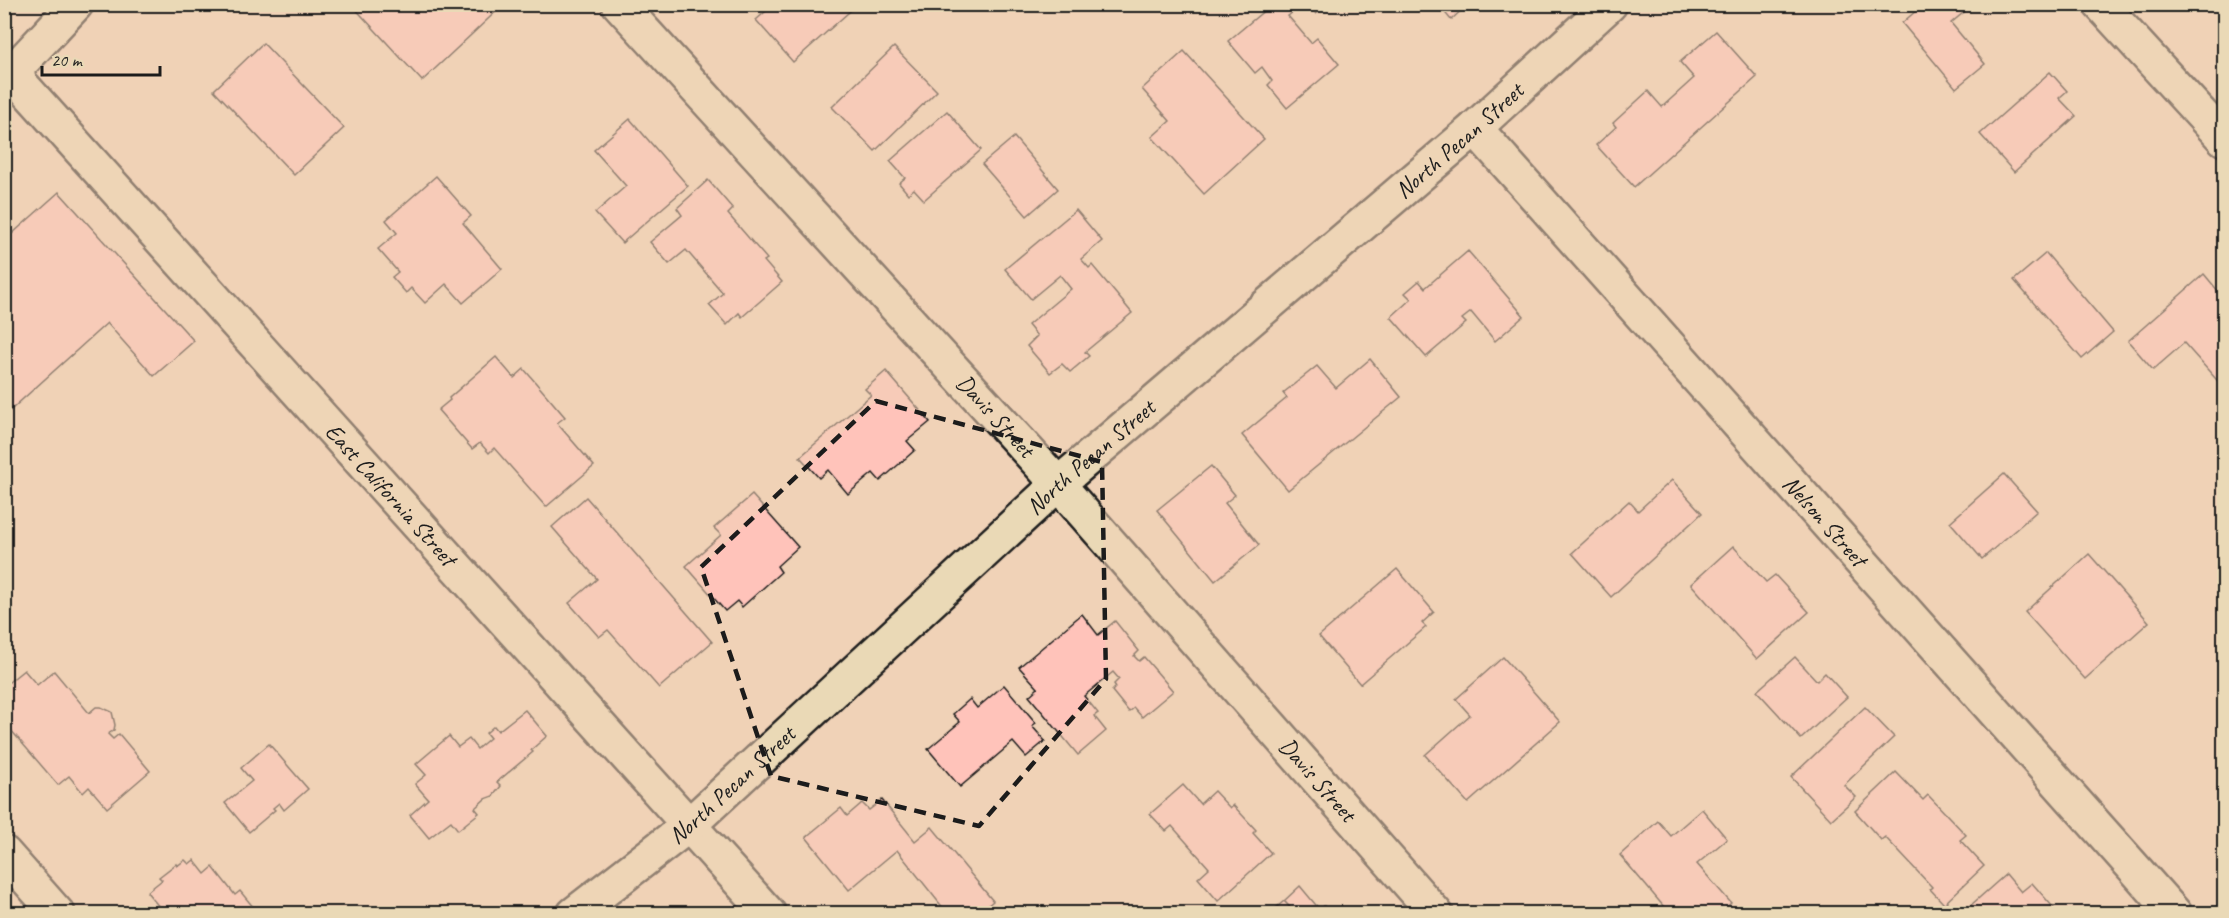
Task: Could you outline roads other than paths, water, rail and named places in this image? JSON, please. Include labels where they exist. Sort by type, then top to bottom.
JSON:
[{"type":"street","points":[[8,77],[76,4]]},
{"type":"street","name":"Davis Street","points":[[619,4],[1058,484],[1436,914]]},
{"type":"street","name":"North Pecan Street","points":[[574,914],[688,825],[1058,484],[1475,128],[1610,4]]},
{"type":"street","points":[[2100,4],[2224,139]]},
{"type":"street","name":"East California Street","points":[[8,77],[769,914]]},
{"type":"street","name":"Nelson Street","points":[[1475,128],[2175,914]]},
{"type":"street","points":[[4,854],[58,914]]}]
